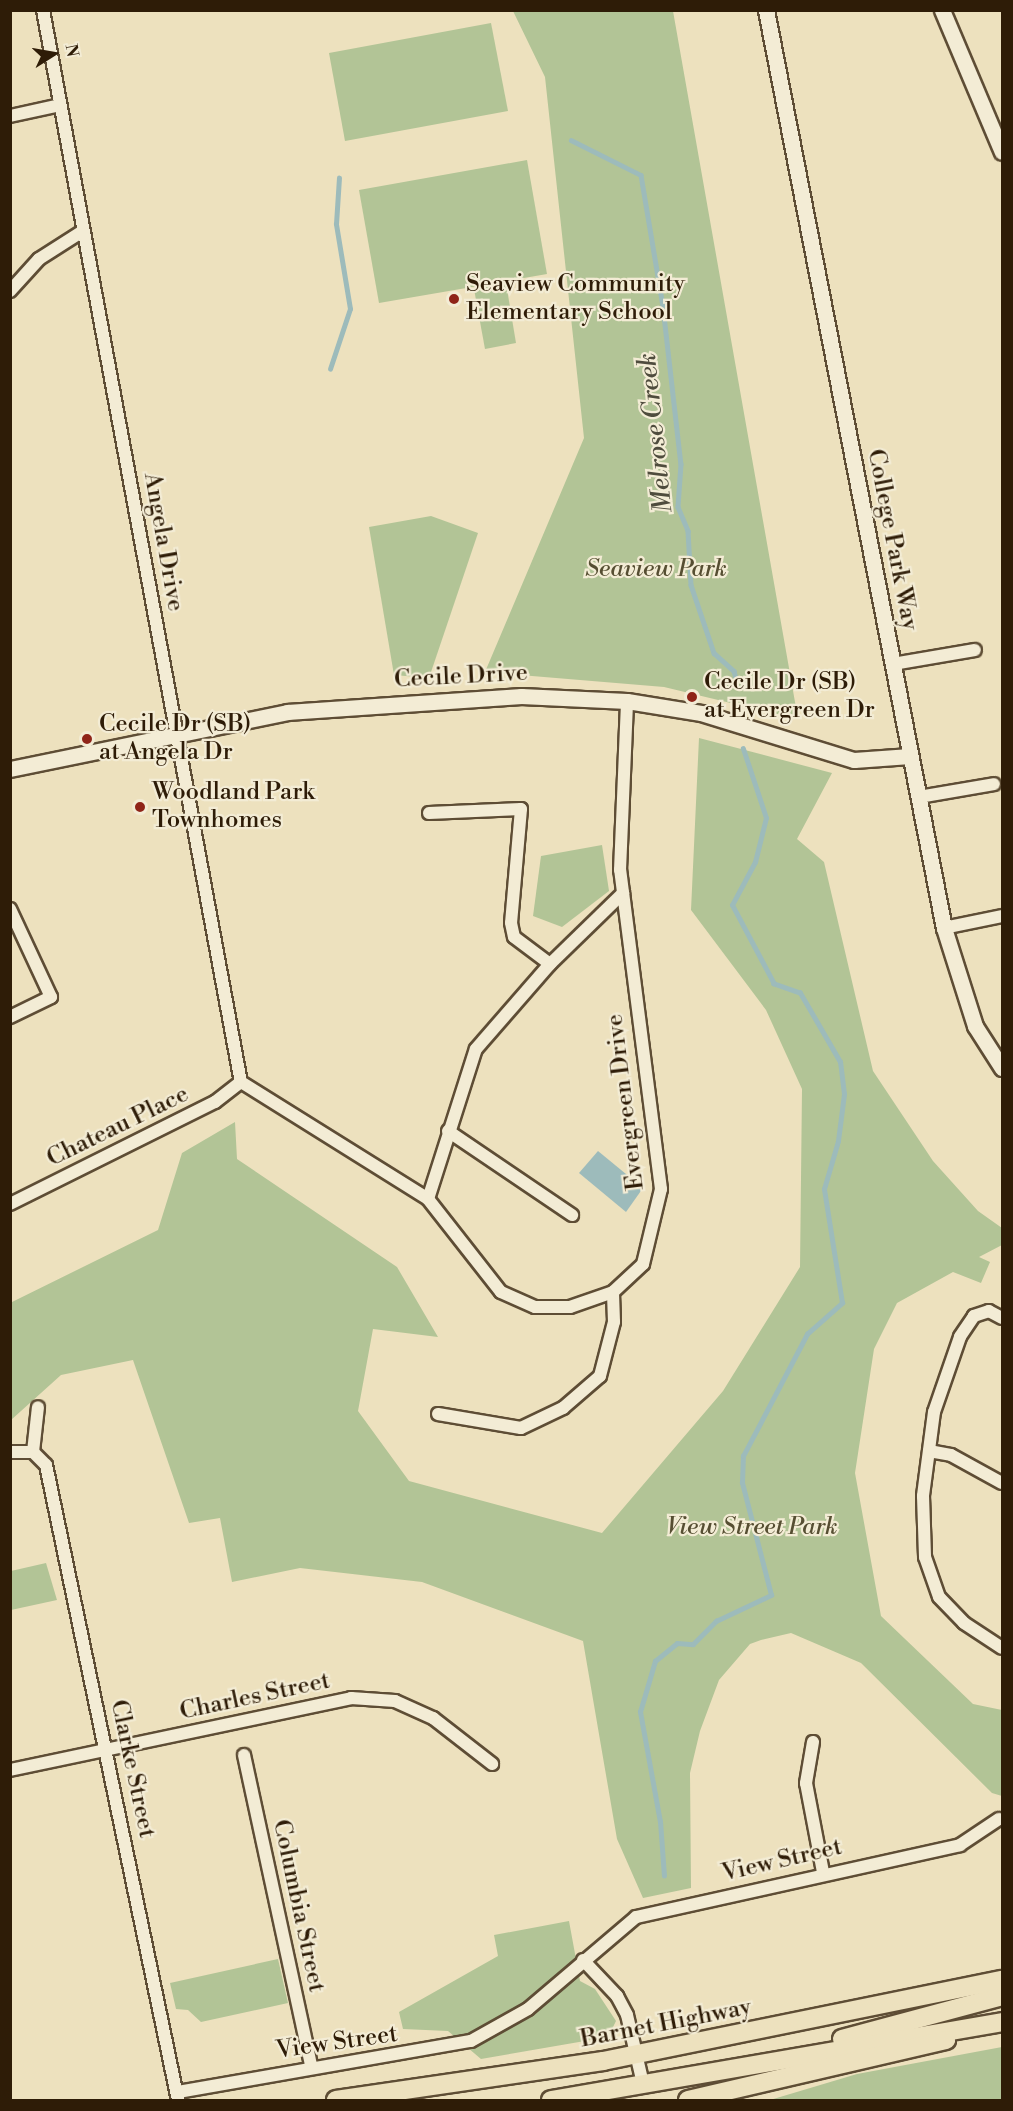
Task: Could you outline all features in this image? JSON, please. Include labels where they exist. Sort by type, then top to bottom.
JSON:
[{"type":"main road","name":"Barnet Highway","points":[[336,2100],[637,2054],[1002,1980]]},
{"type":"main road","points":[[813,2052],[865,2030],[1002,1996]]},
{"type":"main road","points":[[551,2100],[813,2052],[1002,2022]]},
{"type":"main road","points":[[688,2100],[925,2046],[978,2027]]},
{"type":"street","name":"Angela Drive","points":[[43,10],[179,731],[241,1082]]},
{"type":"street","name":"College Park Way","points":[[766,10],[944,928],[975,1026],[1002,1068]]},
{"type":"street","points":[[942,10],[1002,152]]},
{"type":"street","points":[[10,116],[60,105]]},
{"type":"street","points":[[10,291],[39,259],[83,231]]},
{"type":"street","points":[[893,664],[975,650]]},
{"type":"street","name":"Cecile Drive","points":[[10,769],[179,731],[375,704],[521,696],[627,701],[734,720],[854,760],[910,756]]},
{"type":"street","name":"Evergreen Drive","points":[[241,1082],[428,1199],[501,1292],[535,1307],[570,1307],[613,1292],[643,1264],[661,1189],[623,893],[627,701]]},
{"type":"street","points":[[919,797],[993,784]]},
{"type":"street","points":[[429,813],[521,809],[511,923],[514,937],[550,964]]},
{"type":"street","points":[[428,1199],[476,1049],[550,964],[623,893]]},
{"type":"street","points":[[10,909],[51,997],[10,1017]]},
{"type":"street","points":[[944,928],[1002,916]]},
{"type":"street","name":"Chateau Place","points":[[10,1204],[215,1102],[241,1082]]},
{"type":"street","points":[[448,1131],[572,1215]]},
{"type":"street","points":[[438,1414],[521,1428],[563,1408],[600,1376],[614,1322],[613,1292]]},
{"type":"street","points":[[1002,1318],[989,1311],[974,1316],[960,1337],[940,1387],[928,1450],[923,1496],[930,1578],[964,1623],[1002,1648]]},
{"type":"street","points":[[10,1452],[33,1452],[38,1407]]},
{"type":"street","points":[[928,1450],[951,1455],[1002,1483]]},
{"type":"street","name":"Clarke Street","points":[[33,1452],[46,1466],[178,2096]]},
{"type":"street","name":"Charles Street","points":[[10,1770],[351,1698],[395,1701],[433,1718],[492,1764]]},
{"type":"street","points":[[813,1742],[806,1784],[823,1872]]},
{"type":"street","name":"Columbia Street","points":[[244,1755],[311,2066]]},
{"type":"street","name":"View Street","points":[[178,2096],[311,2066],[471,2041],[528,2009],[636,1917],[823,1872],[960,1845],[999,1819]]},
{"type":"street","points":[[583,1960],[618,1996],[637,2054],[643,2084]]},
{"type":"green space","name":"Seaview Park","points":[[513,11],[673,11],[798,719],[664,687],[485,672],[584,438],[545,77]]},
{"type":"green space","points":[[491,23],[508,111],[345,141],[329,53]]},
{"type":"green space","points":[[527,160],[547,274],[379,303],[359,190]]},
{"type":"green space","points":[[506,283],[516,343],[485,349],[474,289]]},
{"type":"green space","points":[[431,516],[478,533],[429,678],[394,675],[369,527]]},
{"type":"green space","name":"View Street Park","points":[[699,738],[832,773],[797,839],[824,862],[873,1071],[933,1161],[978,1211],[1002,1228],[1002,1245],[979,1257],[990,1262],[981,1283],[953,1272],[897,1303],[874,1349],[855,1473],[881,1616],[973,1704],[1002,1710],[1002,1796],[992,1793],[861,1663],[791,1633],[761,1640],[750,1644],[719,1680],[700,1731],[690,1773],[691,1888],[643,1898],[617,1839],[583,1641],[422,1582],[300,1568],[232,1582],[220,1518],[189,1523],[133,1360],[61,1375],[11,1420],[10,1303],[158,1230],[182,1153],[235,1122],[237,1159],[397,1267],[438,1337],[373,1329],[358,1411],[409,1481],[602,1533],[723,1391],[800,1267],[802,1089],[766,1010],[691,910]]},
{"type":"green space","points":[[602,845],[609,891],[562,927],[533,916],[541,856]]},
{"type":"green space","points":[[46,1563],[57,1600],[11,1610],[11,1571]]},
{"type":"green space","points":[[569,1921],[580,1981],[595,1989],[616,2021],[608,2037],[481,2059],[448,2031],[403,2029],[399,2012],[498,1956],[494,1935]]},
{"type":"green space","points":[[278,1959],[288,2003],[201,2022],[188,2010],[176,2009],[170,1983]]},
{"type":"green space","points":[[1002,2047],[1002,2100],[770,2100],[857,2074]]},
{"type":"water","points":[[598,1151],[643,1188],[626,1212],[579,1173]]},
{"type":"waterway","name":"Melrose Creek","points":[[571,140],[641,175],[663,307],[681,464],[678,507],[688,531],[691,585],[714,653],[734,671],[737,682]]},
{"type":"waterway","points":[[330,369],[350,309],[336,224],[339,178]]},
{"type":"waterway","name":"Melrose Creek","points":[[664,1876],[660,1822],[640,1712],[655,1661],[677,1643],[693,1644],[716,1621],[771,1595],[742,1483],[743,1456],[807,1334],[842,1303],[824,1189],[838,1141],[844,1094],[840,1062],[800,993],[774,984],[732,905],[755,862],[766,818],[743,749]]},
{"type":"place","name":"Seaview Community Elementary School","points":[[454,299]]},
{"type":"place","name":"Cecile Dr (SB) at Evergreen Dr","points":[[692,697]]},
{"type":"place","name":"Cecile Dr (SB) at Angela Dr","points":[[87,739]]},
{"type":"place","name":"Woodland Park Townhomes","points":[[140,807]]}]
